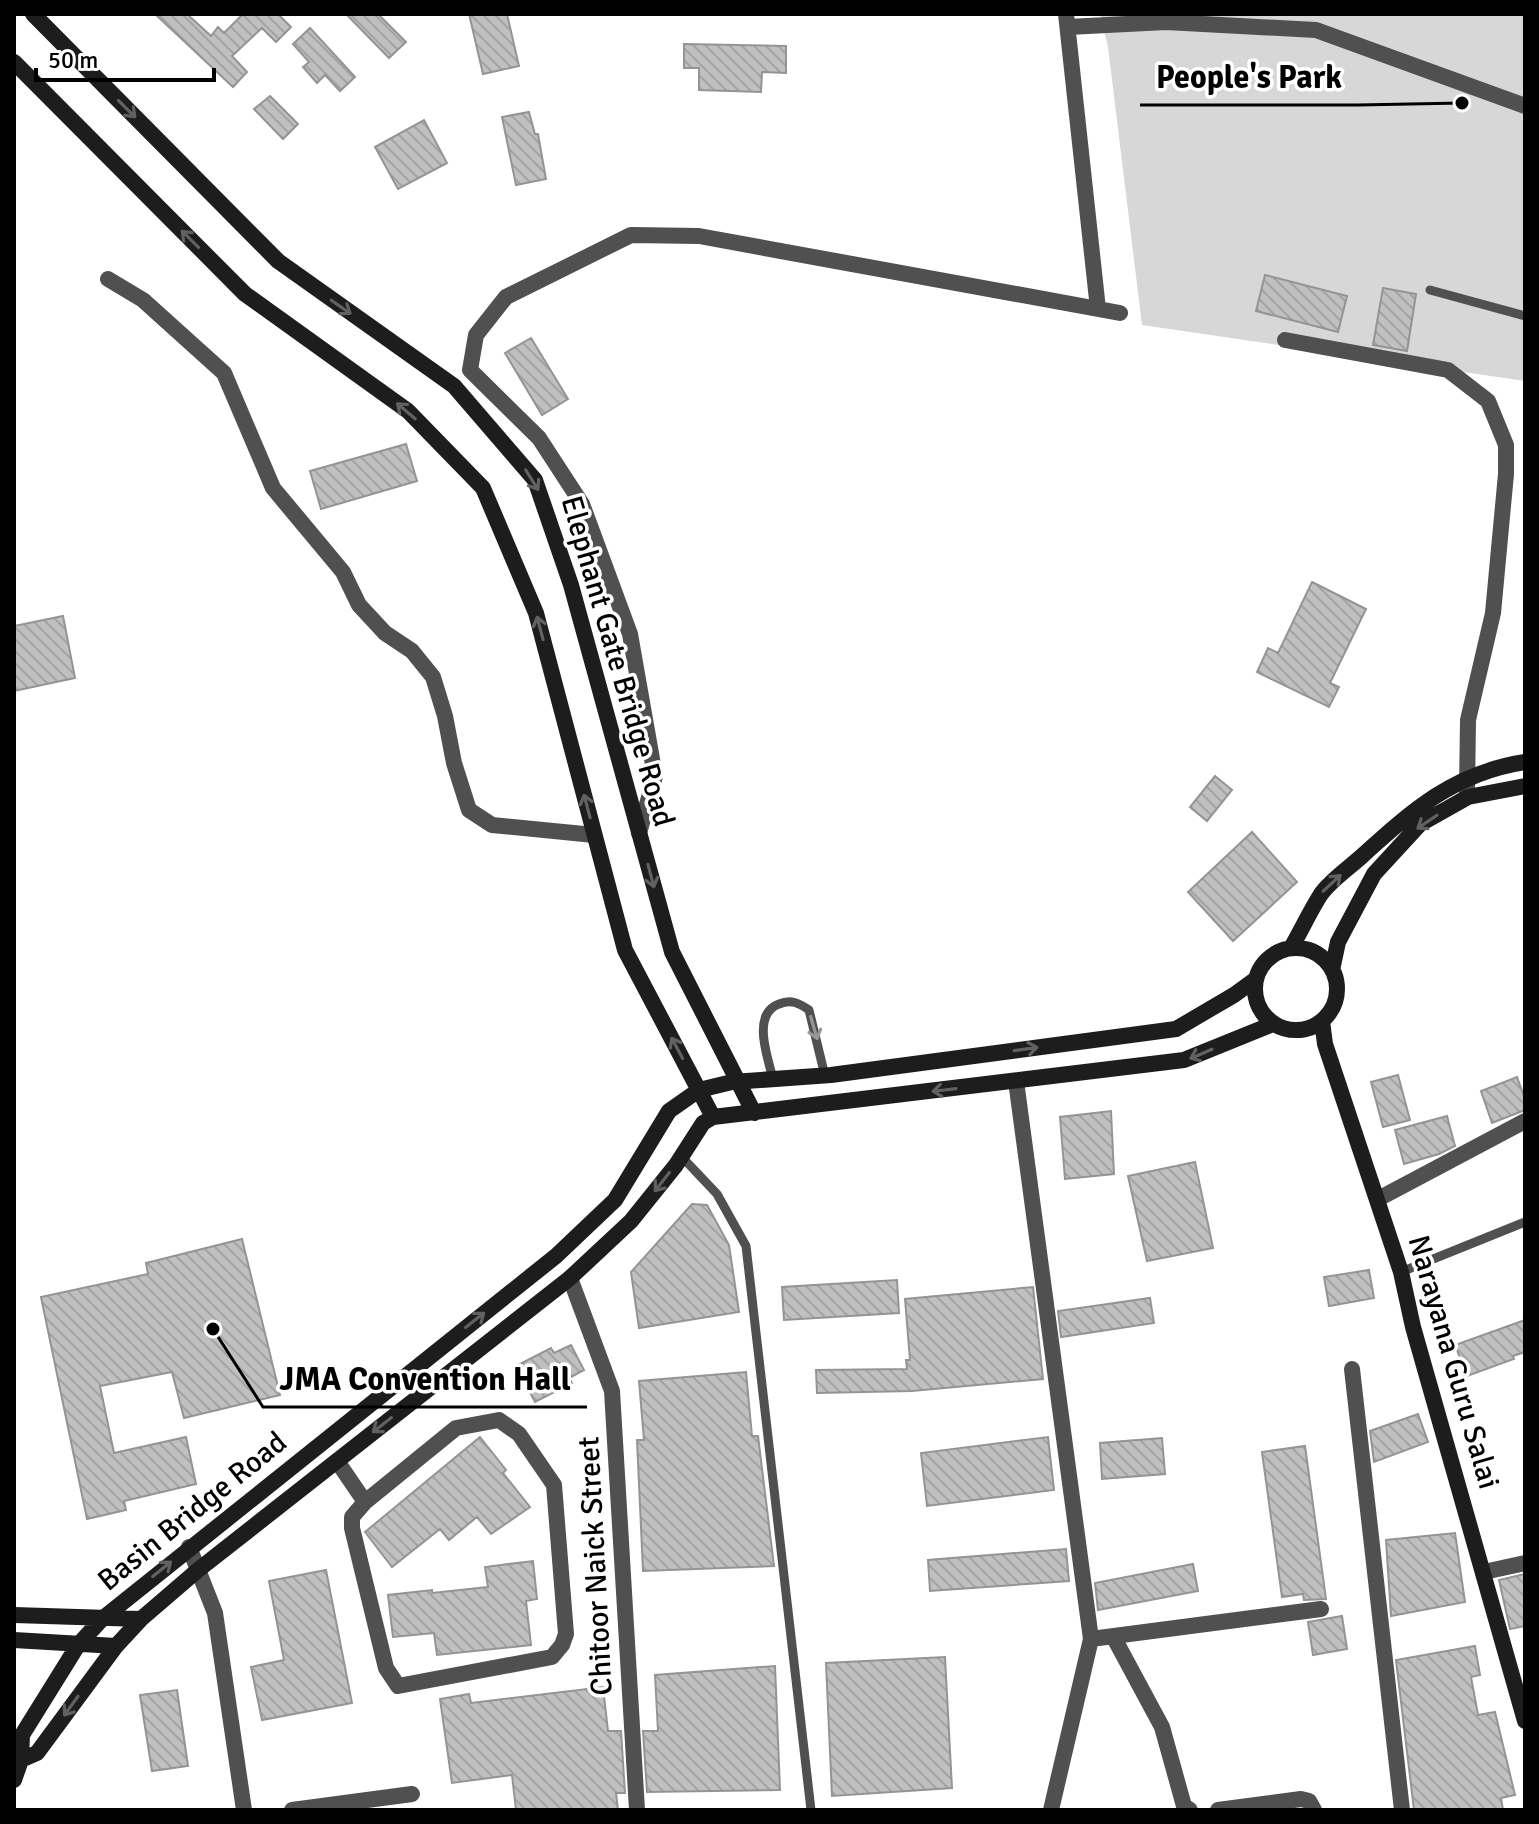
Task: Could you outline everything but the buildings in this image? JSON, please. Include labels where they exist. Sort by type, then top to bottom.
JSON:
[{"type":"main road","name":"Elephant Gate Bridge Road","points":[[33,14],[278,261],[454,386],[535,480],[571,585],[672,952],[754,1113]]},
{"type":"main road","points":[[14,62],[245,294],[408,411],[483,488],[536,613],[625,950],[713,1117]]},
{"type":"main road","points":[[1291,948],[1315,953],[1332,970],[1336,983],[1336,998],[1331,1011],[1322,1021],[1297,1031],[1273,1024],[1259,1009],[1254,989],[1256,979],[1269,958],[1291,948],[1323,892],[1432,797],[1465,778],[1499,766],[1525,762]]},
{"type":"main road","points":[[1332,970],[1338,942],[1374,874],[1420,824],[1468,797],[1525,786]]},
{"type":"main road","points":[[699,1090],[738,1082],[825,1076],[1176,1029],[1256,979]]},
{"type":"main road","name":"Narayana Guru Salai","points":[[1322,1021],[1325,1044],[1401,1272],[1413,1327],[1525,1721]]},
{"type":"main road","points":[[709,1023],[731,1052],[766,1080]]},
{"type":"main road","points":[[21,1760],[37,1753],[116,1646],[141,1619],[198,1570],[570,1278],[631,1221],[703,1123],[713,1117],[1184,1060],[1273,1024]]},
{"type":"main road","name":"Basin Bridge Road","points":[[14,1780],[21,1760],[22,1735],[78,1645],[102,1619],[556,1256],[615,1200],[669,1111],[699,1090]]},
{"type":"main road","name":"Basin Bridge Road","points":[[14,1615],[141,1619]]},
{"type":"main road","points":[[14,1640],[116,1646]]},
{"type":"street","points":[[1098,309],[1067,20],[1316,30],[1525,106]]},
{"type":"street","points":[[639,833],[655,776],[630,634],[588,518],[539,438],[470,370],[476,335],[506,297],[631,235],[699,236],[1120,313]]},
{"type":"street","points":[[108,279],[143,300],[224,373],[273,488],[343,572],[359,605],[385,633],[412,651],[433,677],[469,810],[492,825],[594,835]]},
{"type":"street","points":[[1285,340],[1448,370],[1488,401],[1500,430],[1506,445],[1506,474],[1493,613],[1468,720],[1465,778],[1468,797]]},
{"type":"street","points":[[1016,1081],[1091,1639],[1051,1810]]},
{"type":"street","points":[[1378,1199],[1525,1121]]},
{"type":"street","name":"Chitoor Naick Street","points":[[570,1278],[612,1391],[637,1810]]},
{"type":"street","points":[[1352,1369],[1402,1810]]},
{"type":"street","points":[[499,1420],[519,1434],[554,1485],[566,1634],[562,1645],[552,1657],[398,1686],[386,1668],[352,1528],[352,1517],[365,1502],[456,1428],[499,1420]]},
{"type":"street","points":[[337,1461],[365,1502]]},
{"type":"street","points":[[189,1547],[215,1613],[244,1810]]},
{"type":"street","points":[[1484,1572],[1525,1563]]},
{"type":"street","points":[[1091,1639],[1321,1609]]},
{"type":"street","points":[[1113,1636],[1162,1727],[1184,1806],[1190,1810]]},
{"type":"street","points":[[292,1810],[412,1794]]},
{"type":"street","points":[[1218,1810],[1301,1799],[1309,1801],[1314,1810]]},
{"type":"lane","points":[[1430,290],[1525,316]]},
{"type":"lane","points":[[766,1080],[765,1018],[770,1009],[793,1001],[809,1010],[825,1076]]},
{"type":"lane","points":[[681,1156],[717,1194],[746,1246],[811,1810]]},
{"type":"lane","points":[[1401,1272],[1525,1222]]},
{"type":"shaded area","points":[[1100,14],[1525,14],[1525,381],[1142,325],[1108,47]]},
{"type":"place","name":"People's Park","points":[[1462,103]]},
{"type":"place","name":"JMA Convention Hall","points":[[213,1329]]}]
